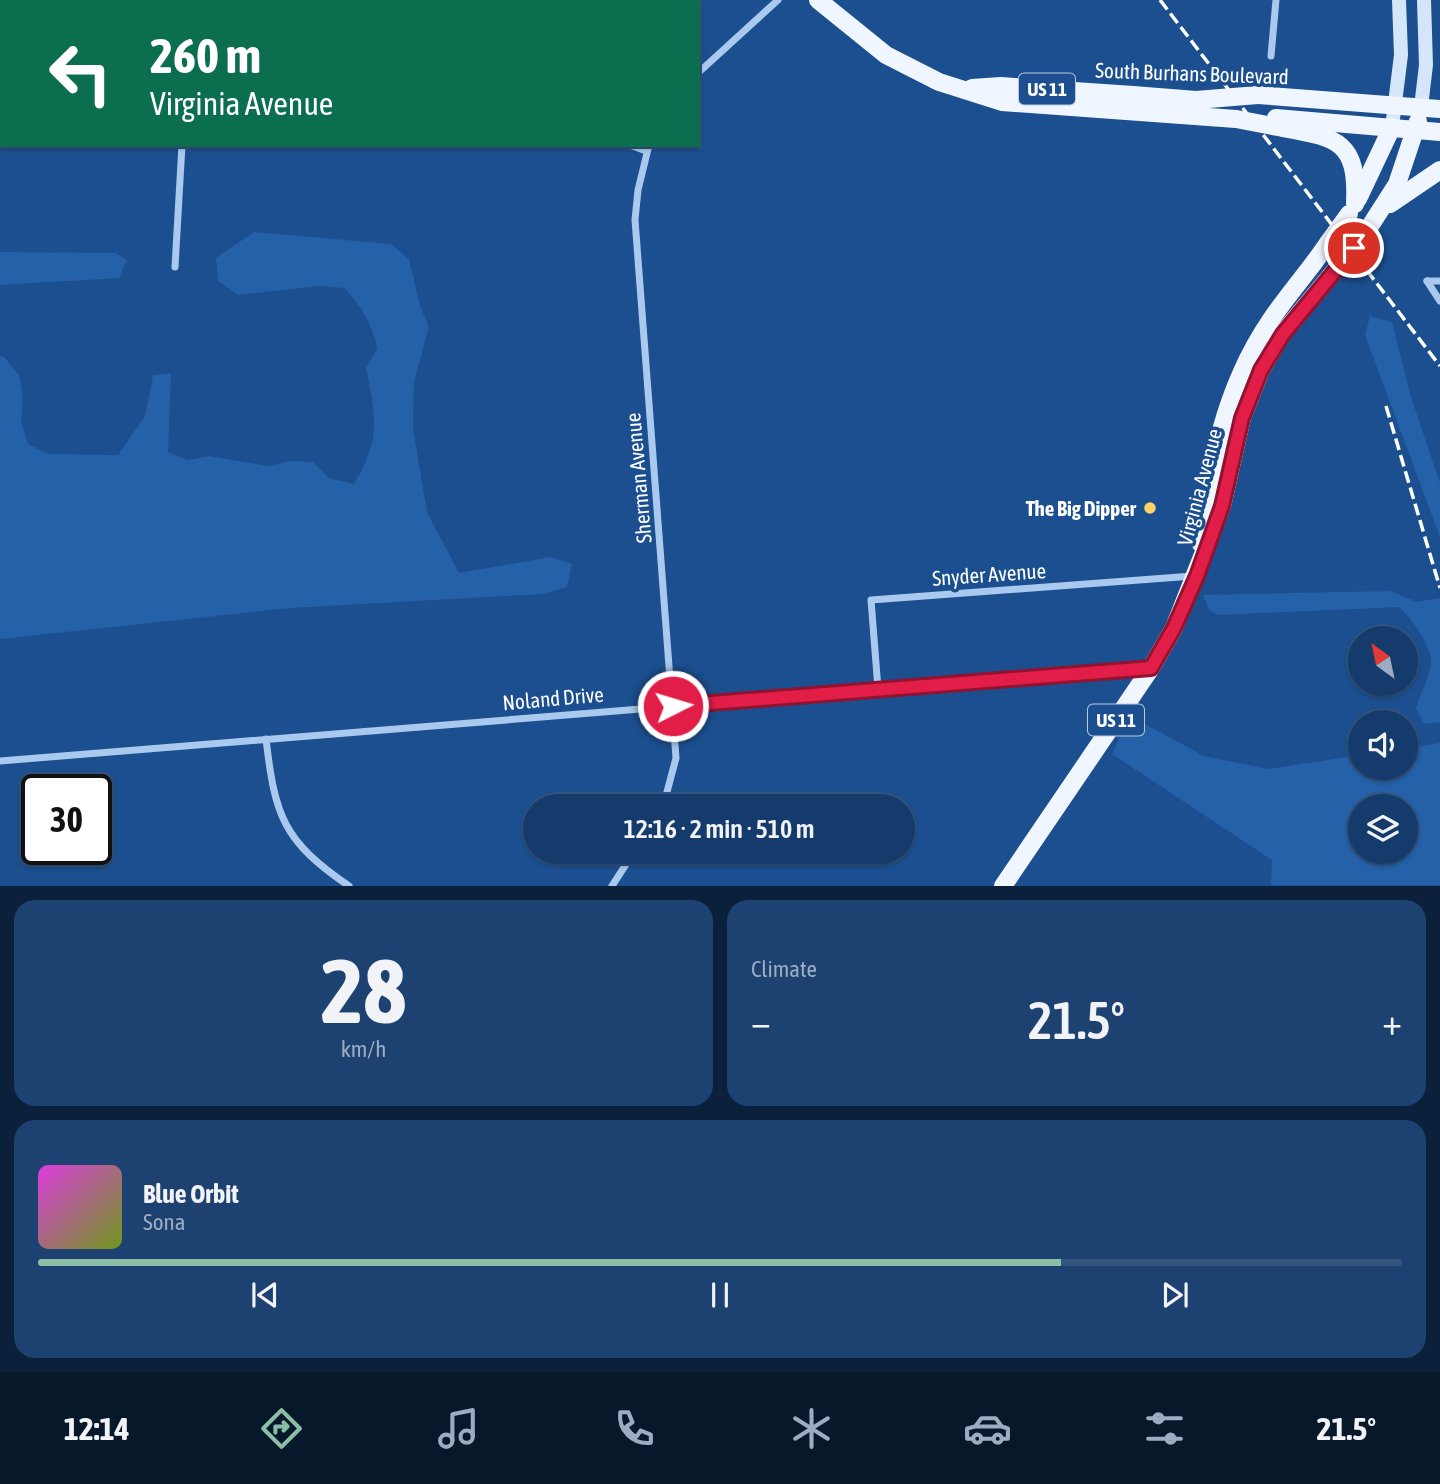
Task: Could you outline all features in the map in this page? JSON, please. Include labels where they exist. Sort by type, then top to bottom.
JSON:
[{"type":"main road","name":"South Burhans Boulevard","points":[[818,0],[886,55],[928,77],[961,89],[1002,86],[1236,119],[1440,132]]},
{"type":"main road","name":"Virginia Avenue","points":[[1197,576],[1212,457],[1226,410],[1247,361],[1270,321],[1352,209],[1392,127],[1397,107],[1401,55],[1399,0]]},
{"type":"main road","name":"Virginia Avenue","points":[[1003,886],[1151,668],[1174,628],[1197,576],[1222,506],[1242,418],[1261,370],[1283,334],[1382,211],[1397,184],[1421,107],[1426,65],[1424,0]]},
{"type":"main road","name":"South Burhans Boulevard","points":[[1133,104],[1258,95],[1440,109]]},
{"type":"main road","points":[[1280,123],[1328,137],[1345,148],[1357,178],[1352,209]]},
{"type":"main road","points":[[1382,211],[1409,189],[1440,170]]},
{"type":"street","points":[[700,72],[778,0]]},
{"type":"street","points":[[1271,57],[1276,0]]},
{"type":"street","points":[[175,267],[182,147]]},
{"type":"street","name":"Sherman Avenue","points":[[647,148],[636,210],[636,252],[673,706],[676,758],[668,794]]},
{"type":"street","points":[[1440,281],[1427,281],[1440,301]]},
{"type":"street","name":"Snyder Avenue","points":[[878,689],[871,600],[1197,576]]},
{"type":"street","name":"Noland Drive","points":[[0,761],[1151,668]]},
{"type":"street","points":[[266,739],[270,779],[284,826],[298,845],[349,886]]},
{"type":"street","points":[[612,886],[626,864]]},
{"type":"street","points":[[332,886],[337,878]]},
{"type":"shaded area","points":[[254,232],[391,244],[409,259],[420,306],[429,327],[414,382],[413,428],[427,512],[459,573],[550,557],[572,564],[567,587],[544,594],[290,608],[0,639],[0,356],[4,357],[19,375],[23,398],[21,421],[28,444],[49,454],[118,455],[145,416],[153,375],[171,373],[168,452],[188,460],[210,456],[268,466],[290,461],[313,462],[329,478],[354,484],[369,454],[374,427],[366,368],[377,348],[369,323],[344,288],[320,286],[238,295],[218,281],[216,258]]},
{"type":"shaded area","points":[[0,252],[115,253],[127,260],[119,278],[0,285]]},
{"type":"shaded area","points":[[1370,316],[1392,322],[1411,397],[1440,483],[1440,537],[1365,335]]},
{"type":"shaded area","points":[[1390,591],[1417,602],[1440,598],[1440,722],[1424,724],[1416,708],[1430,670],[1431,658],[1418,626],[1415,626],[1399,607],[1218,615],[1209,610],[1203,595]]},
{"type":"shaded area","points":[[1130,716],[1204,756],[1269,769],[1348,757],[1348,780],[1418,780],[1418,747],[1440,743],[1440,885],[1271,885],[1272,860],[1112,754]]},
{"type":"railway","points":[[1160,0],[1440,366]]},
{"type":"railway","points":[[1386,406],[1440,588]]},
{"type":"place","name":"The Big Dipper","points":[[1150,508]]},
{"type":"route","points":[[673,706],[1151,668],[1187,603],[1197,576],[1222,506],[1229,463],[1242,418],[1261,370],[1283,334],[1354,248]]}]
